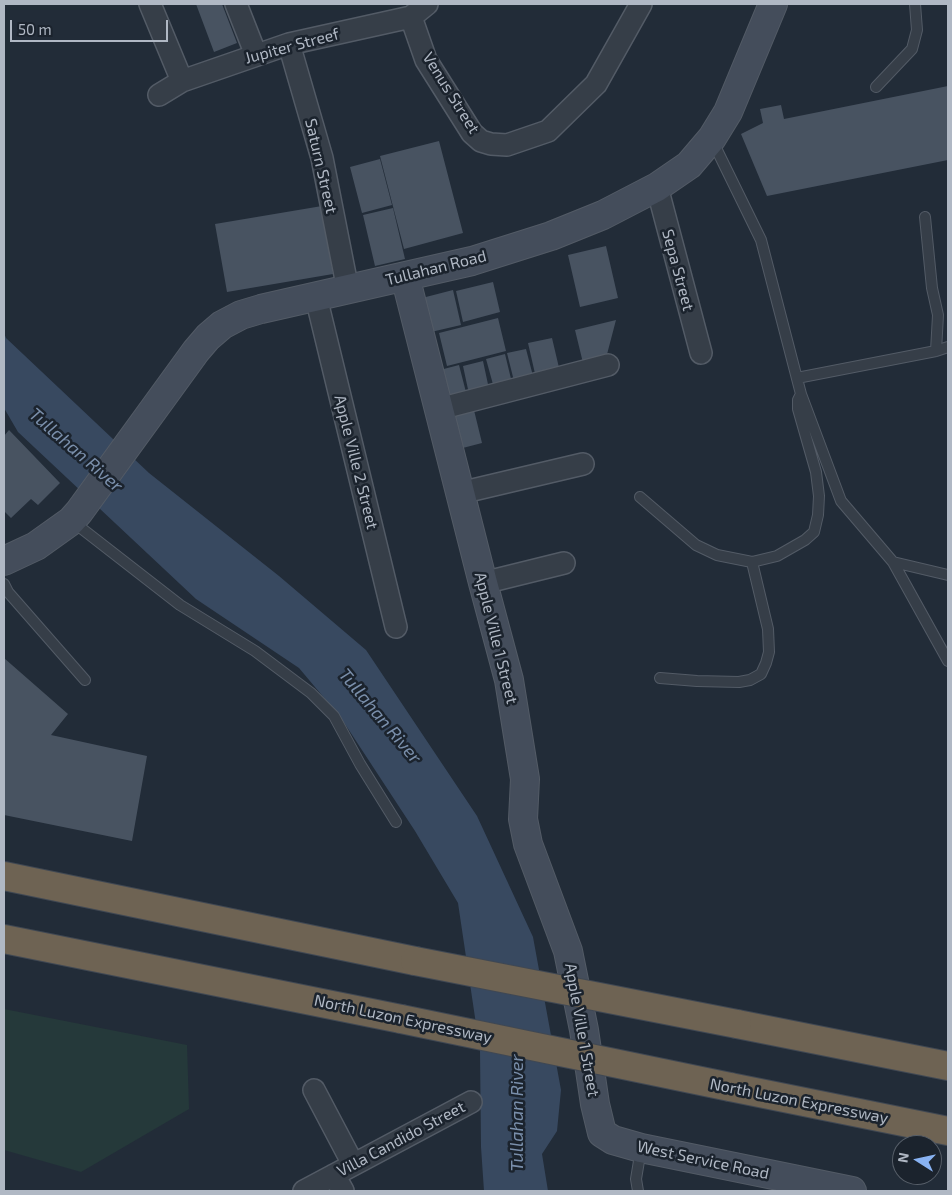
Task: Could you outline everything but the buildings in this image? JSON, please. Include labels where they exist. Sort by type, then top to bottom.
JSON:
[{"type":"highway","points":[[4,876],[415,961],[948,1066]]},
{"type":"highway","name":"North Luzon Expressway","points":[[4,938],[948,1131]]},
{"type":"main road","name":"Tullahan Road","points":[[4,562],[36,546],[75,517],[160,398],[196,351],[222,325],[241,315],[472,261],[551,236],[603,215],[657,187],[689,165],[712,138],[728,112],[774,4]]},
{"type":"main road","name":"Apple Ville 1 Street","points":[[405,276],[482,583],[509,680],[526,779],[523,819],[528,844],[568,951],[584,1030],[598,1117],[602,1133],[613,1140]]},
{"type":"main road","name":"West Service Road","points":[[613,1140],[776,1184],[852,1191]]},
{"type":"street","points":[[150,4],[182,81]]},
{"type":"street","points":[[236,4],[256,55]]},
{"type":"street","name":"Jupiter Streef","points":[[159,95],[182,81],[290,44],[411,17],[427,4]]},
{"type":"street","name":"Venus Street","points":[[411,17],[426,60],[472,133],[481,141],[507,145],[548,131],[596,84],[641,4]]},
{"type":"street","name":"Saturn Street","points":[[290,44],[322,158],[348,290]]},
{"type":"street","name":"Sepa Street","points":[[657,187],[701,353]]},
{"type":"street","name":"Apple Ville 2 Street","points":[[316,297],[396,627]]},
{"type":"street","points":[[439,409],[608,365]]},
{"type":"street","points":[[460,493],[584,464]]},
{"type":"street","points":[[482,583],[564,563]]},
{"type":"street","points":[[314,1090],[354,1164]]},
{"type":"street","name":"Villa Candido Street","points":[[304,1191],[338,1183],[354,1164],[471,1102]]},
{"type":"lane","points":[[876,87],[912,49],[917,30],[915,4]]},
{"type":"lane","points":[[712,138],[761,240],[801,394],[841,501],[893,562],[948,661]]},
{"type":"lane","points":[[925,217],[932,288],[938,315],[936,351]]},
{"type":"lane","points":[[797,378],[936,351],[948,347]]},
{"type":"lane","points":[[640,497],[696,545],[717,555],[752,562],[777,556],[805,540],[814,532],[818,515],[818,488],[816,472],[798,409],[798,400],[801,394]]},
{"type":"lane","points":[[75,517],[180,605],[255,651],[311,693],[334,716],[360,764],[396,822]]},
{"type":"lane","points":[[660,678],[738,682],[750,680],[760,674],[769,652],[768,629],[752,562]]},
{"type":"lane","points":[[893,562],[948,575]]},
{"type":"lane","points":[[4,584],[8,592],[84,680]]},
{"type":"lane","points":[[638,1191],[636,1179],[641,1148]]},
{"type":"green space","points":[[4,1009],[187,1045],[189,1109],[81,1172],[4,1150]]},
{"type":"water","name":"Tullahan River","points":[[4,333],[6,338],[149,473],[279,576],[366,650],[477,816],[533,937],[561,1090],[557,1131],[542,1154],[548,1191],[484,1191],[481,1147],[480,1051],[458,903],[415,831],[341,718],[299,668],[196,599],[18,432],[4,408]]}]
